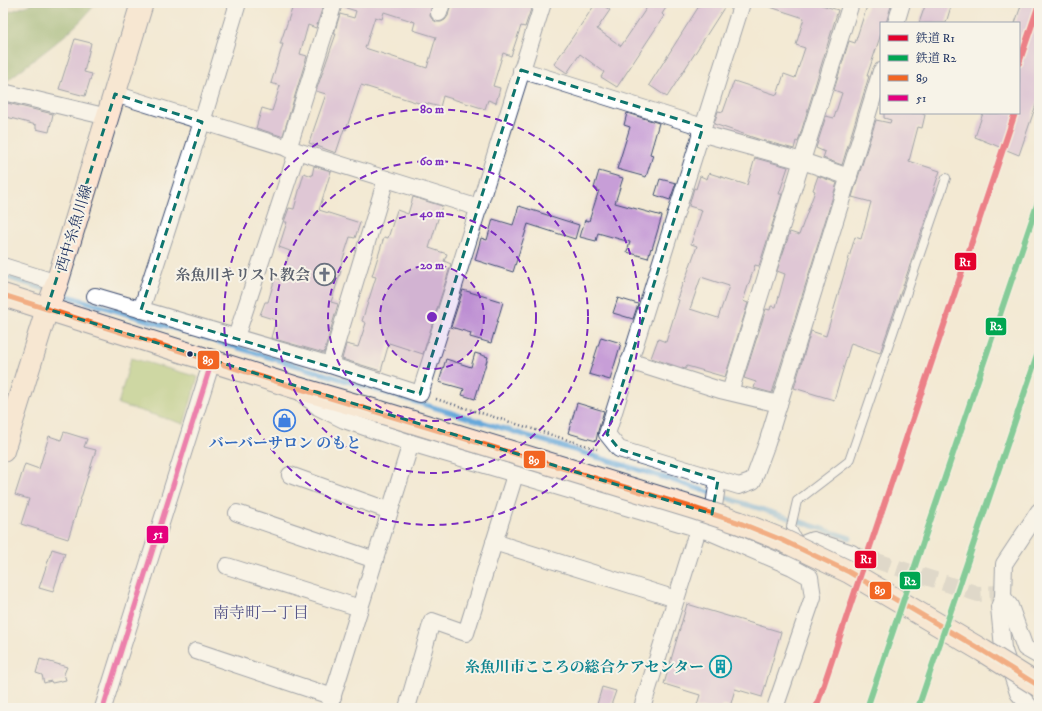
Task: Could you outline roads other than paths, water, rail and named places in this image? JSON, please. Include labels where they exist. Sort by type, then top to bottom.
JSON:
[{"type":"street","name":"西中糸魚川線","points":[[3,452],[47,309],[57,283],[142,3]]},
{"type":"street","points":[[141,310],[202,122],[238,3]]},
{"type":"street","points":[[236,337],[293,150],[334,3]]},
{"type":"street","points":[[94,296],[330,365],[420,394],[543,3]]},
{"type":"street","points":[[742,3],[607,434],[619,450],[739,486],[753,481],[767,443],[880,74]]},
{"type":"street","points":[[730,392],[851,3]]},
{"type":"street","points":[[896,22],[902,3]]},
{"type":"street","points":[[521,70],[848,177]]},
{"type":"street","points":[[3,92],[108,117]]},
{"type":"street","points":[[115,94],[479,208]]},
{"type":"street","points":[[330,365],[386,179]]},
{"type":"street","points":[[3,266],[57,283]]},
{"type":"street","points":[[3,295],[294,387],[740,523],[849,572],[983,651],[1039,686]]},
{"type":"street","points":[[102,708],[212,361]]},
{"type":"street","points":[[629,362],[730,392],[779,404]]},
{"type":"street","points":[[294,387],[318,407],[344,420],[411,443],[704,531],[792,567],[810,576],[813,597],[775,708]]},
{"type":"street","points":[[196,651],[331,703],[411,443]]},
{"type":"street","points":[[290,475],[390,511]]},
{"type":"street","points":[[407,708],[432,621],[466,633],[515,475]]},
{"type":"street","points":[[642,708],[676,599],[704,531],[718,480]]},
{"type":"street","points":[[1031,708],[1018,693],[1003,648],[999,607],[1003,597],[1004,564],[1039,511]]},
{"type":"street","points":[[237,513],[375,560]]},
{"type":"street","points":[[792,567],[800,544],[813,540],[852,553]]},
{"type":"street","points":[[494,542],[676,599]]},
{"type":"street","points":[[227,566],[360,608]]},
{"type":"street","points":[[1003,597],[1010,606],[1025,648],[1039,656]]},
{"type":"lane","points":[[800,544],[791,527],[797,501],[849,461],[946,178]]},
{"type":"waterway","points":[[3,276],[48,290]]},
{"type":"waterway","points":[[58,293],[669,479],[850,538]]},
{"type":"tunnel","points":[[852,553],[978,594],[1003,593]]},
{"type":"rail line","name":"R1","points":[[1020,60],[1039,4]]},
{"type":"rail line","name":"R1","points":[[816,708],[1015,114]]},
{"type":"rail line","name":"R2","points":[[867,708],[1039,199]]},
{"type":"rail line","name":"R2","points":[[918,708],[1039,350]]},
{"type":"place","name":"糸魚川キリスト教会","points":[[325,275]]},
{"type":"place","name":"バーバーサロン のもと","points":[[285,420]]},
{"type":"place","name":"糸魚川市こころの総合ケアセンター","points":[[720,667]]},
{"type":"district","name":"南寺町一丁目","points":[[261,612]]}]
